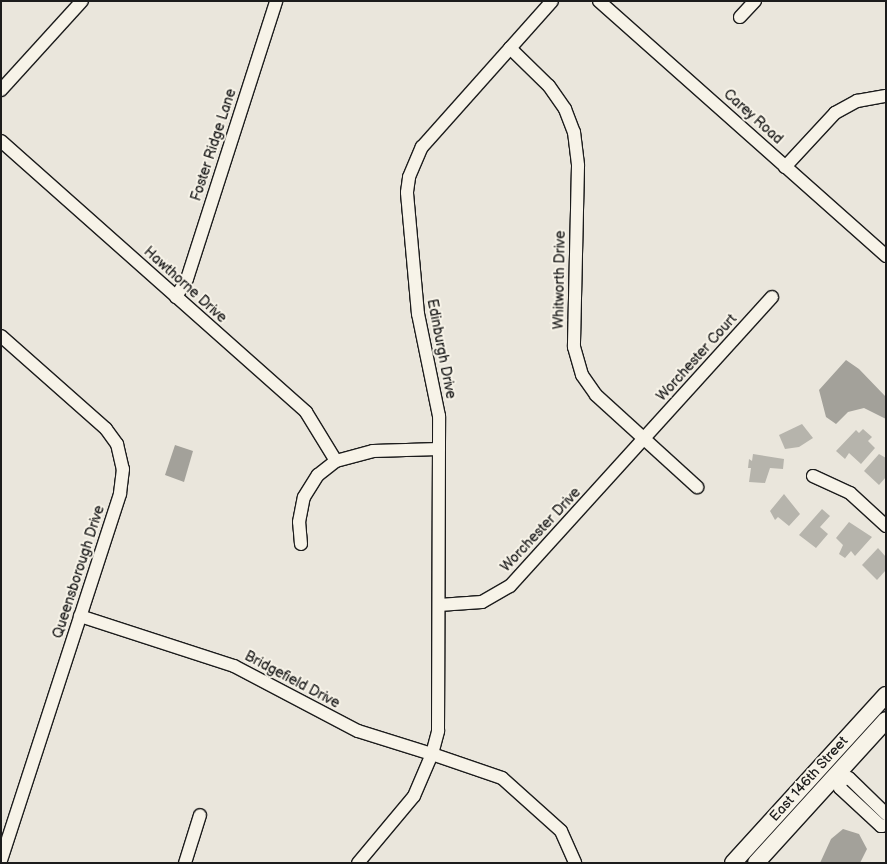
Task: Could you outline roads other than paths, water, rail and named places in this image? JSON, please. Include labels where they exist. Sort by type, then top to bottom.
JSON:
[{"type":"main road","name":"East 146th Street","points":[[733,863],[886,695]]},
{"type":"main road","name":"East 146th Street","points":[[756,863],[838,777],[886,720]]},
{"type":"street","points":[[1,90],[82,1]]},
{"type":"street","name":"Foster Ridge Lane","points":[[176,296],[187,279],[276,1]]},
{"type":"street","name":"Edinburgh Drive","points":[[358,863],[414,796],[432,754],[438,731],[440,605],[439,416],[418,314],[407,192],[409,177],[422,147],[552,1]]},
{"type":"street","name":"Carey Road","points":[[599,1],[886,256]]},
{"type":"street","points":[[740,17],[755,1]]},
{"type":"street","name":"Whitworth Drive","points":[[510,48],[553,91],[574,132],[578,166],[574,316],[576,362],[596,395],[697,487]]},
{"type":"street","points":[[785,167],[836,113],[857,101],[886,96]]},
{"type":"street","name":"Hawthorne Drive","points":[[1,142],[306,412],[336,461]]},
{"type":"street","name":"Worchester Court","points":[[643,439],[772,297]]},
{"type":"street","name":"Queensborough Drive","points":[[1,336],[106,429],[121,454],[123,469],[120,494],[1,860]]},
{"type":"street","name":"Worchester Drive","points":[[440,605],[482,602],[502,592],[643,439]]},
{"type":"street","points":[[301,544],[299,522],[304,497],[318,475],[336,461],[372,451],[439,448]]},
{"type":"street","points":[[813,476],[850,493],[886,526]]},
{"type":"street","name":"Bridgefield Drive","points":[[80,616],[234,666],[358,732],[432,754],[502,778],[561,831],[575,863]]},
{"type":"street","points":[[824,764],[838,777],[840,788],[881,826],[886,825]]},
{"type":"street","points":[[838,777],[849,778],[886,814]]},
{"type":"street","points":[[185,863],[200,815]]},
{"type":"street","points":[[1,860],[12,863]]}]
